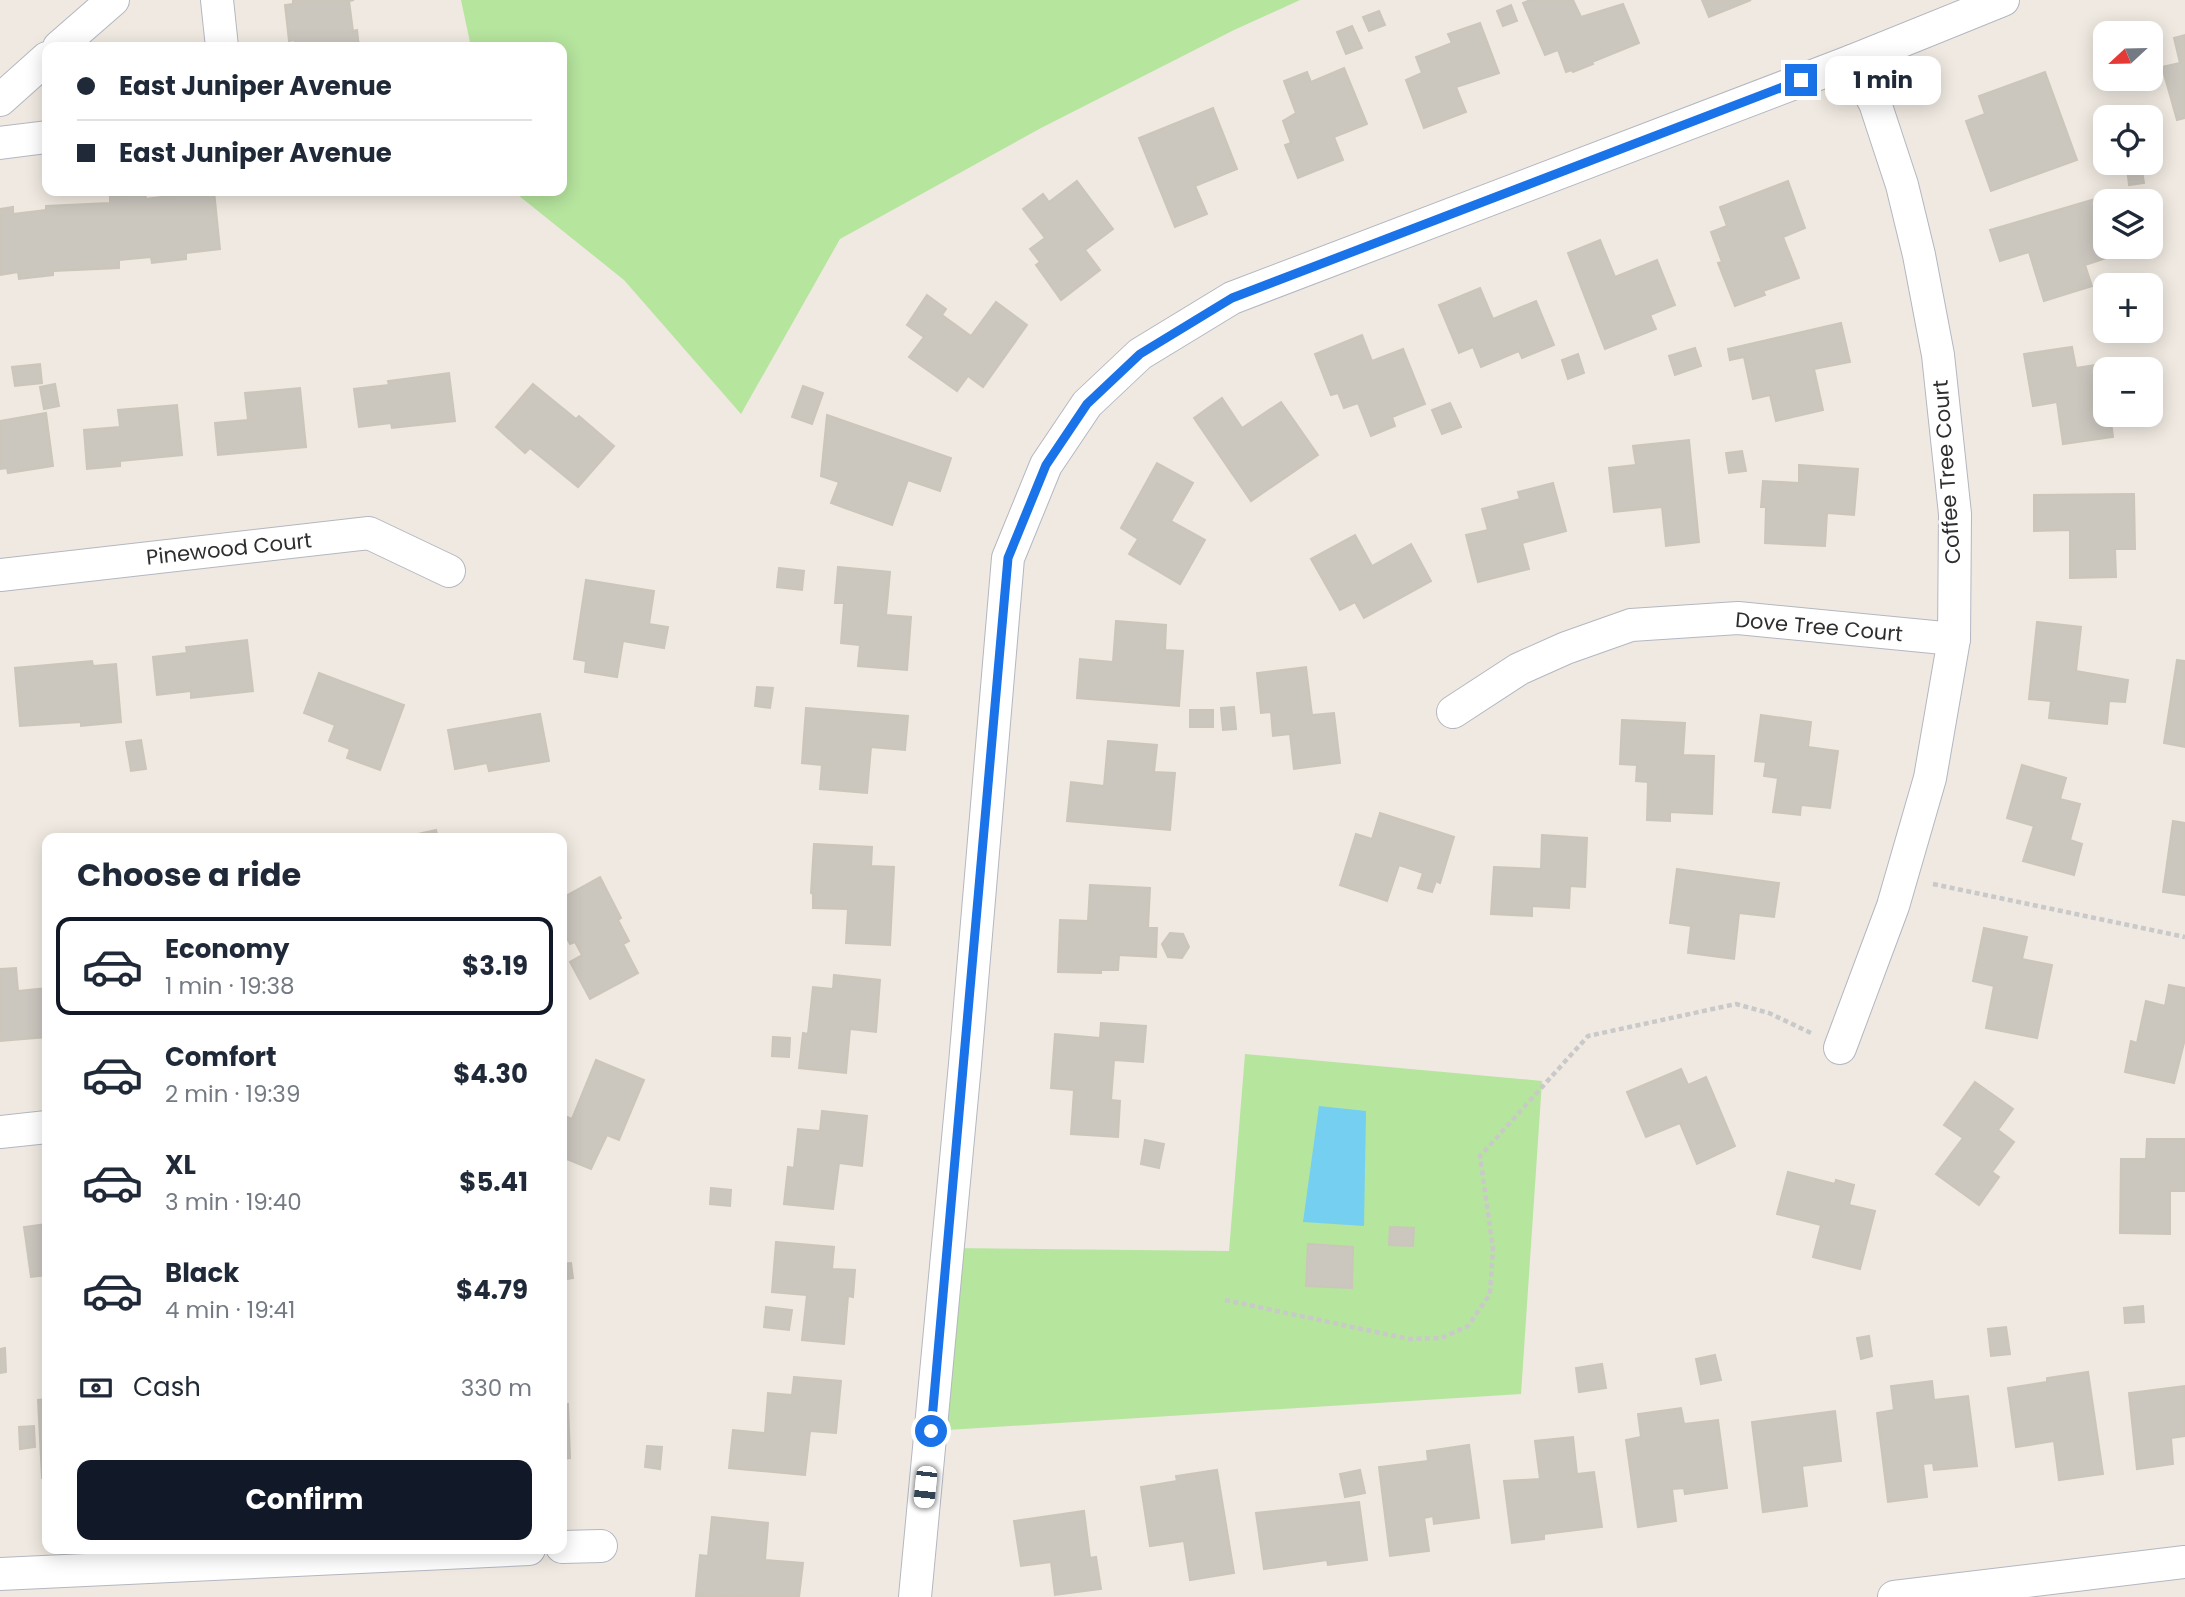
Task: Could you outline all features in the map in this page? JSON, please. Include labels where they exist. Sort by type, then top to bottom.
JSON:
[{"type":"street","points":[[65,42],[113,0]]},
{"type":"street","points":[[216,0],[221,42]]},
{"type":"street","points":[[915,1597],[965,1064],[1008,558],[1046,465],[1087,404],[1140,354],[1232,298],[1852,61],[2003,0]]},
{"type":"street","name":"Coffee Tree Court","points":[[1840,1048],[1901,878],[1930,778],[1954,639],[1955,514],[1938,355],[1902,185],[1875,103],[1852,61]]},
{"type":"street","points":[[0,100],[42,62]]},
{"type":"street","points":[[0,143],[42,138]]},
{"type":"street","name":"Pinewood Court","points":[[0,575],[369,533],[449,571]]},
{"type":"street","name":"Dove Tree Court","points":[[1453,712],[1519,669],[1566,648],[1631,625],[1738,618],[1954,639]]},
{"type":"street","points":[[0,1132],[42,1128]]},
{"type":"street","points":[[567,1547],[601,1546]]},
{"type":"street","points":[[0,1574],[423,1554]]},
{"type":"street","points":[[1894,1597],[2185,1562]]},
{"type":"path","points":[[1901,878],[2185,937]]},
{"type":"path","points":[[1225,1300],[1409,1339],[1441,1338],[1468,1326],[1490,1294],[1493,1248],[1480,1156],[1588,1036],[1736,1004],[1769,1013],[1840,1048]]},
{"type":"green space","points":[[461,0],[1300,0],[1234,30],[1041,128],[840,239],[741,414],[624,280],[519,196],[567,196],[567,42],[470,42]]},
{"type":"green space","points":[[1245,1054],[1542,1081],[1521,1394],[931,1431],[948,1248],[1229,1251]]},
{"type":"water","points":[[1319,1106],[1366,1111],[1364,1226],[1303,1222]]},
{"type":"building","points":[[293,0],[354,0],[349,1],[353,31],[357,30],[358,42],[289,41],[285,5],[293,4]]},
{"type":"building","points":[[1530,0],[1573,0],[1581,17],[1623,4],[1639,43],[1573,72],[1566,72],[1558,50],[1545,55],[1523,3]]},
{"type":"building","points":[[1702,0],[1751,0],[1709,17]]},
{"type":"building","points":[[1511,5],[1517,21],[1503,26],[1497,11]]},
{"type":"building","points":[[1379,11],[1385,25],[1369,31],[1363,17]]},
{"type":"building","points":[[1480,23],[1499,73],[1456,87],[1466,112],[1424,128],[1406,80],[1422,73],[1416,57],[1452,43],[1448,34]]},
{"type":"building","points":[[1352,26],[1362,48],[1346,54],[1337,32]]},
{"type":"building","points":[[2185,35],[2185,118],[2177,120],[2163,71],[2163,67],[2180,63],[2174,38]]},
{"type":"building","points":[[1344,68],[1367,124],[1334,137],[1343,160],[1298,178],[1285,145],[1291,143],[1283,121],[1296,113],[1284,81],[1307,72],[1311,82]]},
{"type":"building","points":[[2045,72],[2077,160],[1991,191],[1966,121],[1985,114],[1979,96]]},
{"type":"building","points":[[1213,108],[1237,169],[1195,186],[1207,214],[1175,227],[1139,138]]},
{"type":"building","points":[[2128,175],[2143,175],[2144,183],[2129,185]]},
{"type":"building","points":[[1077,181],[1113,229],[1085,250],[1100,270],[1061,300],[1036,265],[1040,262],[1030,249],[1045,238],[1023,209],[1043,194],[1049,202]]},
{"type":"building","points":[[1788,181],[1805,228],[1783,237],[1799,278],[1763,291],[1765,295],[1735,306],[1718,263],[1722,262],[1711,232],[1727,226],[1720,207]]},
{"type":"building","points":[[145,196],[146,199],[215,196],[220,249],[186,253],[186,259],[152,263],[151,257],[119,260],[119,268],[53,271],[53,275],[19,279],[18,272],[0,275],[0,209],[13,207],[13,214],[46,210],[46,206],[110,203],[110,197]]},
{"type":"building","points":[[2093,200],[2093,259],[2103,259],[2085,265],[2092,286],[2044,301],[2029,252],[2000,261],[1990,230]]},
{"type":"building","points":[[1600,240],[1615,277],[1657,260],[1675,305],[1650,315],[1656,329],[1605,349],[1568,253]]},
{"type":"building","points":[[1480,288],[1493,319],[1536,301],[1554,345],[1522,358],[1519,351],[1481,367],[1473,347],[1459,353],[1439,305]]},
{"type":"building","points":[[927,295],[946,309],[942,315],[971,336],[996,302],[1027,325],[983,387],[968,376],[957,391],[909,357],[924,337],[907,325]]},
{"type":"building","points":[[1841,323],[1850,362],[1814,369],[1823,410],[1776,421],[1770,395],[1753,399],[1744,357],[1730,360],[1728,349]]},
{"type":"building","points":[[1362,335],[1372,361],[1403,349],[1425,404],[1392,417],[1395,426],[1371,436],[1358,403],[1344,408],[1338,393],[1331,395],[1315,354]]},
{"type":"building","points":[[2072,347],[2076,368],[2093,365],[2093,427],[2112,427],[2113,437],[2063,444],[2057,402],[2033,406],[2024,354]]},
{"type":"building","points":[[1695,348],[1701,366],[1675,375],[1669,356]]},
{"type":"building","points":[[1578,354],[1584,373],[1568,379],[1562,360]]},
{"type":"building","points":[[40,364],[42,383],[15,386],[12,367]]},
{"type":"building","points":[[449,373],[455,421],[392,428],[391,423],[359,427],[354,389],[389,385],[388,381]]},
{"type":"building","points":[[55,384],[59,406],[44,409],[40,387]]},
{"type":"building","points":[[533,384],[576,419],[579,416],[614,446],[578,487],[530,448],[525,453],[496,427]]},
{"type":"building","points":[[803,386],[823,393],[812,424],[792,417]]},
{"type":"building","points":[[300,388],[306,447],[218,455],[215,423],[248,420],[245,393]]},
{"type":"building","points":[[1222,398],[1242,428],[1281,402],[1318,455],[1251,501],[1194,418]]},
{"type":"building","points":[[1450,403],[1461,427],[1442,434],[1432,410]]},
{"type":"building","points":[[177,405],[182,455],[120,461],[120,466],[87,469],[84,430],[120,427],[118,410]]},
{"type":"building","points":[[46,413],[53,466],[8,473],[7,468],[0,469],[0,421]]},
{"type":"building","points":[[827,415],[951,458],[940,491],[908,480],[892,525],[831,503],[839,482],[821,476]]},
{"type":"building","points":[[1689,440],[1699,542],[1666,546],[1662,507],[1614,512],[1609,468],[1636,465],[1633,446]]},
{"type":"building","points":[[1742,451],[1746,471],[1729,473],[1726,453]]},
{"type":"building","points":[[1157,463],[1193,483],[1171,521],[1205,540],[1180,584],[1129,554],[1138,539],[1121,528]]},
{"type":"building","points":[[1799,465],[1858,469],[1854,515],[1827,513],[1825,546],[1765,543],[1766,507],[1761,507],[1763,481],[1799,483]]},
{"type":"building","points":[[1553,483],[1566,531],[1522,543],[1529,569],[1478,582],[1466,535],[1488,530],[1482,509],[1520,499],[1518,492]]},
{"type":"building","points":[[2134,494],[2135,549],[2115,549],[2116,577],[2070,578],[2070,530],[2034,531],[2034,495]]},
{"type":"building","points":[[1355,535],[1372,566],[1411,544],[1431,581],[1364,618],[1355,602],[1340,610],[1311,559]]},
{"type":"building","points":[[838,567],[890,572],[886,615],[911,617],[907,670],[858,666],[860,645],[841,643],[844,603],[835,603]]},
{"type":"building","points":[[779,568],[804,571],[802,590],[777,587]]},
{"type":"building","points":[[586,580],[654,591],[649,624],[668,627],[664,648],[623,641],[617,677],[585,672],[586,661],[574,659]]},
{"type":"building","points":[[1116,621],[1166,625],[1165,650],[1183,651],[1179,706],[1077,698],[1080,659],[1113,662]]},
{"type":"building","points":[[2037,622],[2081,627],[2076,671],[2128,680],[2125,702],[2109,701],[2107,724],[2049,718],[2051,701],[2029,699]]},
{"type":"building","points":[[247,640],[253,691],[191,698],[191,691],[157,695],[153,657],[187,653],[186,647]]},
{"type":"building","points":[[2177,660],[2185,661],[2185,747],[2164,743]]},
{"type":"building","points":[[92,661],[93,666],[116,664],[121,722],[81,726],[81,722],[20,726],[15,668]]},
{"type":"building","points":[[1306,667],[1312,715],[1334,713],[1340,763],[1294,769],[1290,734],[1273,736],[1271,712],[1261,713],[1257,673]]},
{"type":"building","points":[[319,673],[404,705],[380,770],[347,758],[350,749],[329,741],[335,725],[304,713]]},
{"type":"building","points":[[757,687],[773,688],[770,708],[755,706]]},
{"type":"building","points":[[1234,707],[1236,729],[1223,730],[1221,708]]},
{"type":"building","points":[[806,708],[908,716],[905,750],[871,747],[867,793],[820,789],[822,765],[802,763]]},
{"type":"building","points":[[1190,710],[1213,710],[1213,727],[1190,727]]},
{"type":"building","points":[[540,714],[549,761],[489,771],[487,763],[455,769],[448,730]]},
{"type":"building","points":[[1761,715],[1811,722],[1808,747],[1838,751],[1830,808],[1801,805],[1800,815],[1773,812],[1778,778],[1764,776],[1766,762],[1755,761]]},
{"type":"building","points":[[1622,720],[1685,723],[1683,755],[1714,756],[1712,814],[1670,812],[1670,821],[1647,820],[1648,782],[1636,781],[1637,765],[1620,764]]},
{"type":"building","points":[[141,740],[146,769],[131,771],[126,742]]},
{"type":"building","points":[[1108,741],[1157,745],[1154,772],[1175,773],[1170,830],[1067,821],[1071,782],[1104,786]]},
{"type":"building","points":[[2022,765],[2066,778],[2060,799],[2080,804],[2070,840],[2082,844],[2074,875],[2023,861],[2034,826],[2007,818]]},
{"type":"building","points":[[1380,813],[1454,837],[1440,883],[1436,881],[1432,892],[1418,888],[1423,873],[1399,865],[1387,901],[1340,885],[1356,834],[1372,839]]},
{"type":"building","points":[[2173,821],[2185,823],[2185,895],[2163,892]]},
{"type":"building","points":[[1542,835],[1587,838],[1585,887],[1570,886],[1569,908],[1532,906],[1532,916],[1491,914],[1494,867],[1541,869]]},
{"type":"building","points":[[814,844],[872,847],[871,866],[894,867],[890,945],[846,943],[848,909],[813,908],[811,893]]},
{"type":"building","points":[[1677,869],[1779,883],[1774,917],[1739,913],[1734,959],[1688,953],[1691,926],[1670,923]]},
{"type":"building","points":[[600,877],[621,918],[618,920],[629,941],[623,944],[638,973],[590,999],[570,962],[582,955],[575,942],[570,944],[567,938],[567,895]]},
{"type":"building","points":[[1090,885],[1150,888],[1148,928],[1157,928],[1156,957],[1119,955],[1118,970],[1101,970],[1101,973],[1058,972],[1060,920],[1088,921]]},
{"type":"building","points":[[1984,928],[2027,937],[2022,959],[2052,965],[2037,1038],[1986,1028],[1994,986],[1973,981]]},
{"type":"building","points":[[1170,933],[1183,934],[1189,947],[1182,958],[1168,957],[1162,944]]},
{"type":"building","points":[[16,968],[18,991],[42,989],[42,1037],[0,1041],[0,969]]},
{"type":"building","points":[[834,975],[880,980],[876,1032],[850,1029],[846,1073],[799,1068],[803,1033],[808,1034],[813,987],[833,989]]},
{"type":"building","points":[[2169,985],[2185,988],[2185,1039],[2174,1083],[2125,1072],[2131,1041],[2137,1043],[2146,1001],[2165,1006]]},
{"type":"building","points":[[1101,1023],[1146,1026],[1143,1062],[1114,1060],[1111,1100],[1120,1101],[1118,1137],[1071,1134],[1074,1090],[1051,1088],[1055,1034],[1100,1038]]},
{"type":"building","points":[[773,1037],[790,1038],[789,1057],[772,1056]]},
{"type":"building","points":[[596,1060],[644,1080],[619,1140],[607,1135],[591,1169],[567,1159],[567,1117],[572,1119]]},
{"type":"building","points":[[1681,1069],[1688,1085],[1706,1077],[1735,1146],[1697,1164],[1680,1123],[1646,1137],[1627,1092]]},
{"type":"building","points":[[1975,1082],[2013,1109],[1998,1130],[2014,1142],[1992,1172],[1999,1177],[1979,1205],[1936,1174],[1963,1138],[1944,1125]]},
{"type":"building","points":[[822,1111],[867,1116],[862,1166],[839,1163],[833,1209],[784,1204],[788,1167],[794,1168],[798,1129],[820,1131]]},
{"type":"building","points":[[2147,1139],[2185,1139],[2185,1191],[2170,1191],[2170,1234],[2120,1233],[2121,1159],[2146,1159]]},
{"type":"building","points":[[1145,1140],[1164,1144],[1159,1168],[1141,1164]]},
{"type":"building","points":[[1788,1172],[1835,1184],[1836,1180],[1854,1185],[1849,1205],[1875,1211],[1860,1269],[1813,1257],[1821,1225],[1777,1214]]},
{"type":"building","points":[[711,1188],[731,1190],[730,1206],[710,1204]]},
{"type":"building","points":[[42,1225],[42,1276],[31,1277],[24,1227]]},
{"type":"building","points":[[1390,1227],[1414,1228],[1413,1246],[1389,1245]]},
{"type":"building","points":[[776,1242],[834,1247],[832,1269],[855,1270],[853,1297],[848,1296],[844,1344],[802,1340],[807,1295],[772,1292]]},
{"type":"building","points":[[1308,1244],[1353,1247],[1352,1288],[1306,1286]]},
{"type":"building","points":[[567,1263],[571,1263],[573,1278],[567,1279]]},
{"type":"building","points":[[2143,1306],[2144,1322],[2125,1323],[2124,1308]]},
{"type":"building","points":[[766,1307],[792,1310],[789,1330],[764,1327]]},
{"type":"building","points":[[2006,1327],[2010,1354],[1991,1356],[1988,1329]]},
{"type":"building","points":[[1869,1336],[1872,1356],[1861,1359],[1857,1338]]},
{"type":"building","points":[[5,1348],[6,1372],[0,1373],[0,1349]]},
{"type":"building","points":[[1715,1355],[1721,1380],[1701,1384],[1696,1359]]},
{"type":"building","points":[[1602,1364],[1606,1388],[1579,1392],[1576,1368]]},
{"type":"building","points":[[2088,1372],[2103,1474],[2059,1480],[2054,1441],[2016,1447],[2008,1388],[2047,1382],[2047,1378]]},
{"type":"building","points":[[794,1377],[841,1381],[836,1433],[810,1431],[805,1475],[729,1468],[733,1430],[765,1433],[768,1393],[792,1395]]},
{"type":"building","points":[[1932,1381],[1934,1400],[1968,1396],[1977,1466],[1934,1470],[1933,1463],[1923,1464],[1927,1497],[1888,1502],[1877,1413],[1894,1410],[1891,1386]]},
{"type":"building","points":[[2185,1386],[2185,1436],[2171,1438],[2173,1464],[2137,1469],[2129,1393]]},
{"type":"building","points":[[38,1400],[42,1400],[42,1478]]},
{"type":"building","points":[[567,1404],[570,1458],[567,1458]]},
{"type":"building","points":[[1681,1408],[1684,1424],[1718,1420],[1727,1488],[1685,1494],[1684,1488],[1672,1489],[1676,1521],[1638,1527],[1626,1440],[1641,1437],[1638,1414]]},
{"type":"building","points":[[1835,1411],[1841,1461],[1802,1466],[1807,1506],[1763,1512],[1752,1422]]},
{"type":"building","points":[[34,1426],[35,1447],[20,1449],[19,1427]]},
{"type":"building","points":[[1573,1437],[1577,1474],[1594,1472],[1602,1527],[1544,1534],[1544,1539],[1512,1543],[1504,1481],[1540,1479],[1535,1441]]},
{"type":"building","points":[[1469,1445],[1479,1518],[1434,1524],[1433,1516],[1424,1518],[1429,1551],[1390,1556],[1379,1467],[1428,1461],[1427,1451]]},
{"type":"building","points":[[647,1446],[662,1447],[660,1469],[645,1467]]},
{"type":"building","points":[[1217,1470],[1234,1573],[1190,1580],[1184,1541],[1150,1546],[1141,1487],[1177,1481],[1176,1476]]},
{"type":"building","points":[[1360,1470],[1365,1493],[1345,1497],[1340,1474]]},
{"type":"building","points":[[1359,1502],[1367,1560],[1328,1565],[1327,1560],[1264,1569],[1256,1513]]},
{"type":"building","points":[[1084,1511],[1090,1558],[1096,1557],[1101,1589],[1055,1595],[1051,1562],[1021,1566],[1014,1521]]},
{"type":"building","points":[[712,1517],[768,1523],[765,1560],[803,1563],[799,1597],[696,1596],[700,1555],[708,1556]]},
{"type":"route","points":[[931,1431],[1008,558],[1046,465],[1087,404],[1140,354],[1232,298],[1801,80]]}]
